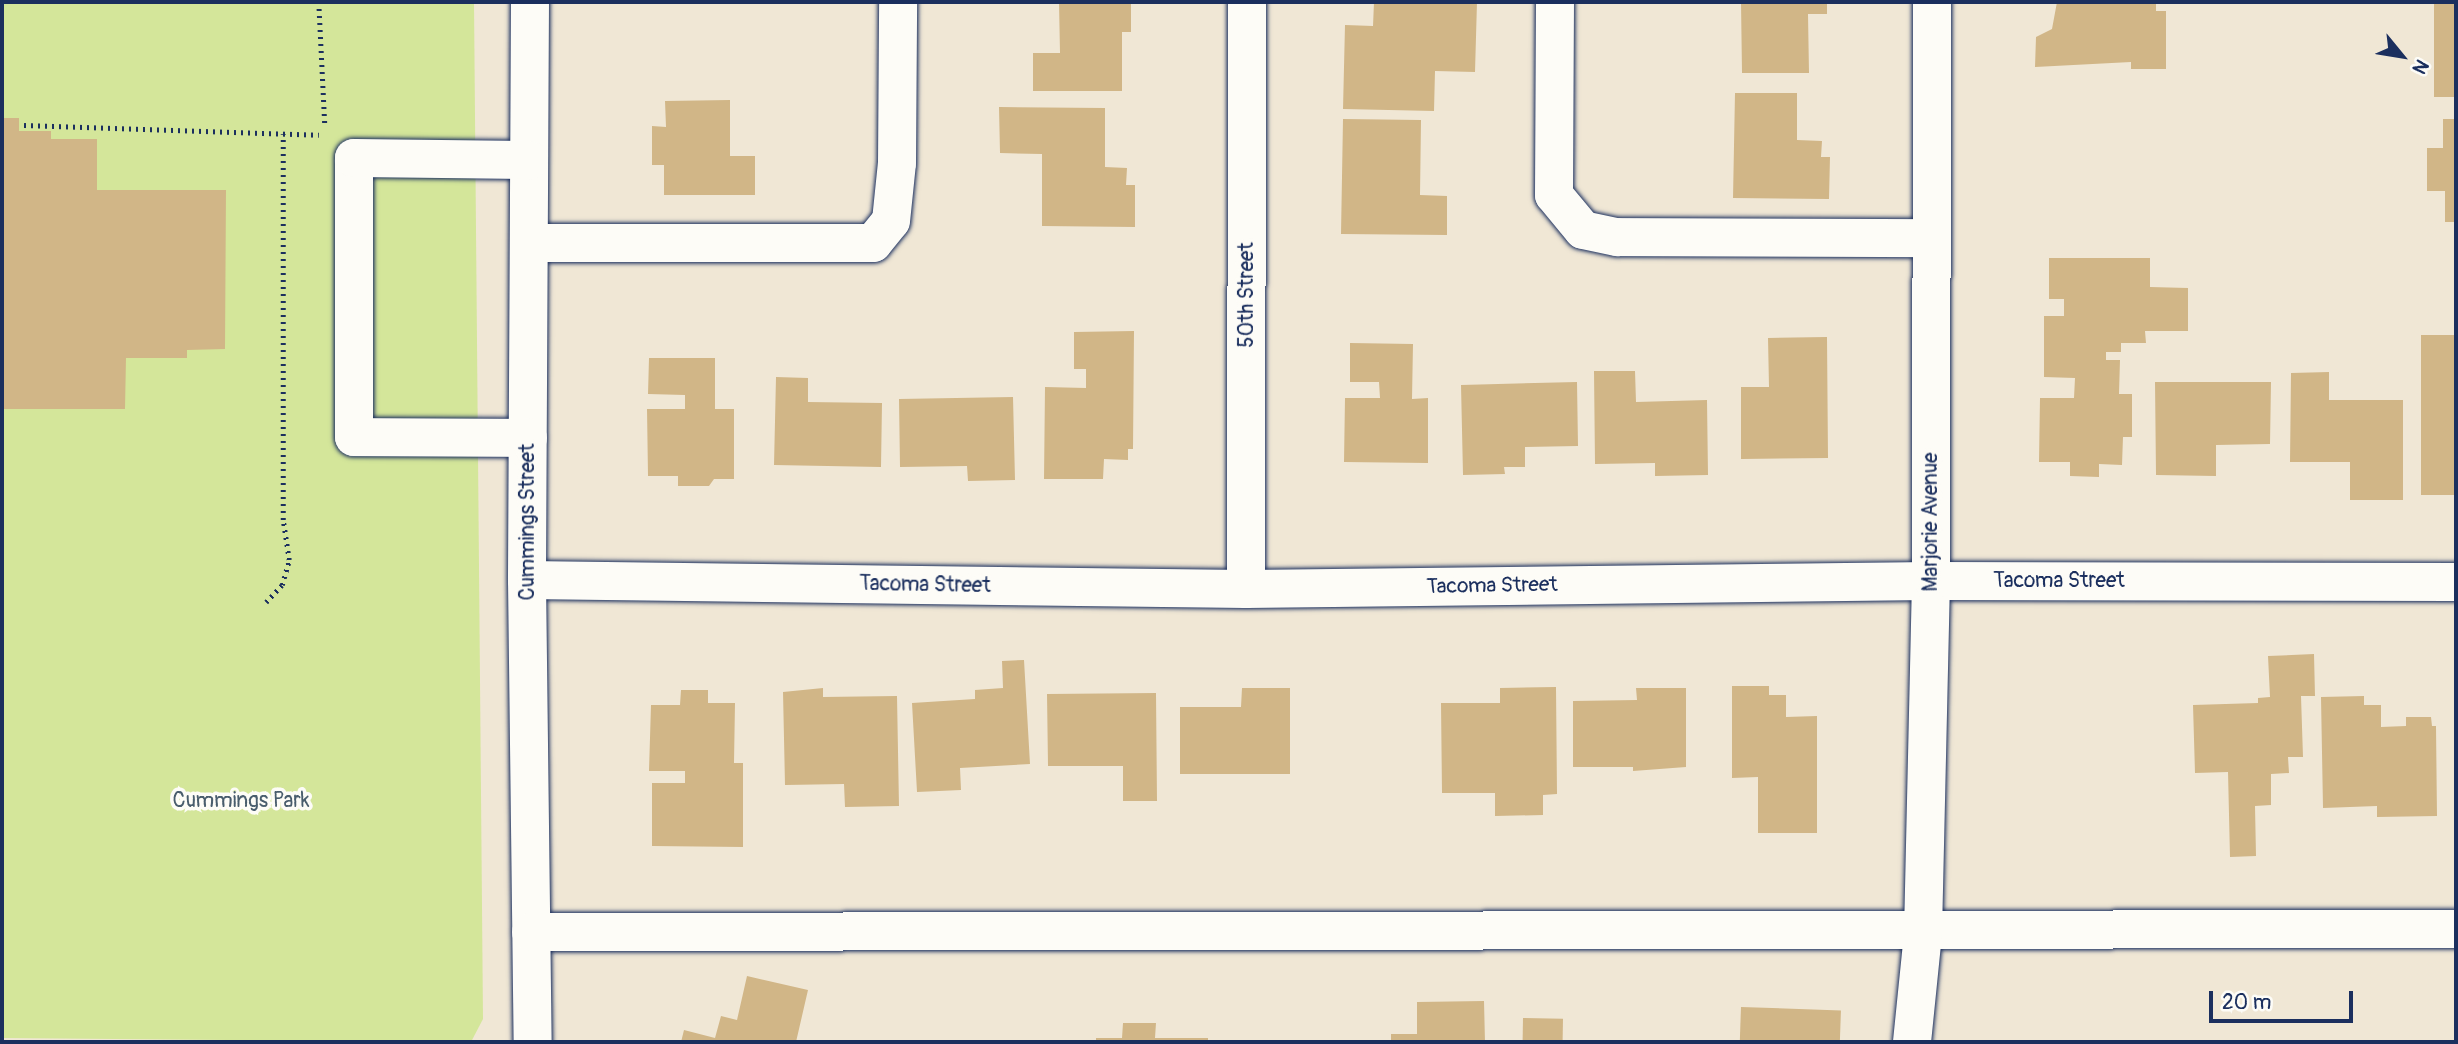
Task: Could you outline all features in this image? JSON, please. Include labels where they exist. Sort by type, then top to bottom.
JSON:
[{"type":"street","name":"Cummings Street","points":[[530,2],[527,580],[533,1042]]},
{"type":"street","points":[[529,243],[873,243],[891,221],[894,198],[898,2]]},
{"type":"street","name":"50th Street","points":[[1246,589],[1247,2]]},
{"type":"street","points":[[1555,2],[1555,195],[1583,230],[1617,237],[1931,237]]},
{"type":"street","name":"Marjorie Avenue","points":[[1912,1042],[1923,933],[1931,581],[1932,2]]},
{"type":"street","points":[[528,438],[354,437],[354,172],[355,158],[529,160]]},
{"type":"street","name":"Tacoma Street","points":[[527,580],[1246,589],[1931,581],[2456,582]]},
{"type":"street","points":[[531,932],[1923,933],[2456,929]]},
{"type":"path","points":[[24,125],[325,135],[320,2]]},
{"type":"path","points":[[266,603],[282,585],[289,560],[284,520],[283,134]]},
{"type":"green space","name":"Cummings Park","points":[[2,2],[474,2],[483,1019],[471,1042],[2,1038]]},
{"type":"building","points":[[1059,2],[1131,2],[1131,32],[1122,32],[1122,91],[1033,91],[1033,53],[1060,53]]},
{"type":"building","points":[[1374,2],[1477,2],[1475,72],[1435,71],[1434,111],[1343,109],[1345,25],[1373,26]]},
{"type":"building","points":[[1741,2],[1827,2],[1827,14],[1808,14],[1809,73],[1742,73]]},
{"type":"building","points":[[2057,2],[2156,2],[2156,11],[2166,11],[2166,69],[2131,69],[2131,62],[2035,67],[2036,37],[2052,29]]},
{"type":"building","points":[[2434,2],[2456,2],[2456,97],[2434,97]]},
{"type":"building","points":[[1735,93],[1797,93],[1797,140],[1822,141],[1821,157],[1830,157],[1829,199],[1733,198]]},
{"type":"building","points":[[730,100],[730,156],[755,156],[755,195],[664,195],[664,165],[652,165],[652,126],[666,127],[665,101]]},
{"type":"building","points":[[999,107],[1105,108],[1105,167],[1127,168],[1126,185],[1135,185],[1135,227],[1042,226],[1042,154],[1000,153]]},
{"type":"building","points":[[2,118],[19,118],[19,131],[51,131],[51,139],[97,139],[97,190],[226,190],[225,349],[187,350],[187,358],[126,358],[125,409],[2,409]]},
{"type":"building","points":[[1343,119],[1421,120],[1420,195],[1447,196],[1447,235],[1341,234]]},
{"type":"building","points":[[2443,119],[2456,119],[2456,222],[2445,222],[2445,191],[2427,191],[2427,148],[2443,148]]},
{"type":"building","points":[[2049,258],[2150,258],[2150,287],[2188,288],[2188,331],[2145,331],[2146,343],[2121,343],[2121,352],[2106,352],[2106,360],[2120,360],[2119,394],[2132,394],[2132,437],[2123,437],[2122,465],[2099,464],[2099,477],[2070,476],[2070,462],[2039,462],[2040,398],[2074,398],[2075,378],[2044,377],[2044,316],[2064,316],[2064,299],[2049,299]]},
{"type":"building","points":[[1134,331],[1133,449],[1128,449],[1128,460],[1104,459],[1103,479],[1044,479],[1045,387],[1086,388],[1086,369],[1074,369],[1074,332]]},
{"type":"building","points":[[2421,335],[2456,335],[2456,495],[2421,495]]},
{"type":"building","points":[[1827,337],[1828,458],[1741,459],[1741,387],[1769,387],[1768,338]]},
{"type":"building","points":[[1350,343],[1413,344],[1412,399],[1428,398],[1428,463],[1344,462],[1345,398],[1380,398],[1379,382],[1350,382]]},
{"type":"building","points":[[649,358],[715,358],[715,409],[734,409],[734,479],[714,479],[709,486],[678,486],[678,476],[648,476],[647,409],[685,409],[685,395],[648,394]]},
{"type":"building","points":[[1594,371],[1635,371],[1636,402],[1707,400],[1708,475],[1655,476],[1655,463],[1595,464]]},
{"type":"building","points":[[2329,372],[2329,400],[2403,400],[2403,500],[2350,500],[2350,462],[2290,462],[2291,373]]},
{"type":"building","points":[[776,377],[808,378],[808,402],[882,403],[881,467],[774,465]]},
{"type":"building","points":[[1577,382],[1578,446],[1525,447],[1525,467],[1504,467],[1505,474],[1463,475],[1461,385]]},
{"type":"building","points":[[2155,382],[2271,382],[2270,444],[2216,445],[2216,476],[2156,475]]},
{"type":"building","points":[[1013,397],[1015,480],[968,481],[967,466],[900,467],[899,399]]},
{"type":"building","points":[[2314,654],[2315,696],[2301,696],[2303,757],[2288,757],[2289,773],[2271,774],[2271,805],[2255,806],[2256,856],[2230,857],[2228,772],[2195,773],[2193,705],[2258,703],[2258,698],[2270,697],[2268,656]]},
{"type":"building","points":[[1024,660],[1030,764],[960,768],[961,790],[917,792],[912,703],[975,699],[975,690],[1003,688],[1002,661]]},
{"type":"building","points":[[1732,686],[1769,686],[1769,695],[1786,695],[1786,717],[1817,716],[1817,833],[1758,833],[1758,777],[1732,778]]},
{"type":"building","points":[[1556,687],[1557,794],[1543,795],[1543,815],[1495,816],[1495,793],[1442,793],[1441,703],[1500,703],[1500,688]]},
{"type":"building","points":[[823,688],[823,697],[897,696],[899,806],[845,807],[844,784],[785,785],[783,692]]},
{"type":"building","points":[[1242,688],[1290,688],[1290,774],[1180,774],[1180,707],[1241,707]]},
{"type":"building","points":[[1636,688],[1686,688],[1686,767],[1633,771],[1633,767],[1573,767],[1573,701],[1637,700]]},
{"type":"building","points":[[681,690],[708,690],[708,703],[735,703],[734,763],[743,763],[743,847],[652,846],[652,783],[685,783],[685,771],[649,771],[651,705],[680,705]]},
{"type":"building","points":[[1156,693],[1157,801],[1123,801],[1123,766],[1048,766],[1047,694]]},
{"type":"building","points":[[2364,696],[2364,705],[2381,705],[2381,727],[2406,726],[2406,717],[2431,717],[2432,726],[2436,726],[2437,816],[2377,817],[2377,806],[2323,808],[2321,697]]},
{"type":"building","points":[[747,976],[808,990],[796,1042],[681,1042],[684,1030],[715,1038],[721,1016],[737,1020]]},
{"type":"building","points":[[1484,1001],[1485,1042],[1391,1042],[1391,1034],[1417,1034],[1417,1002]]},
{"type":"building","points":[[1741,1007],[1841,1010],[1840,1042],[1740,1042]]},
{"type":"building","points":[[1523,1018],[1563,1019],[1563,1042],[1523,1042]]},
{"type":"building","points":[[1123,1023],[1156,1023],[1155,1038],[1208,1038],[1208,1042],[1096,1042],[1096,1038],[1122,1038]]}]
